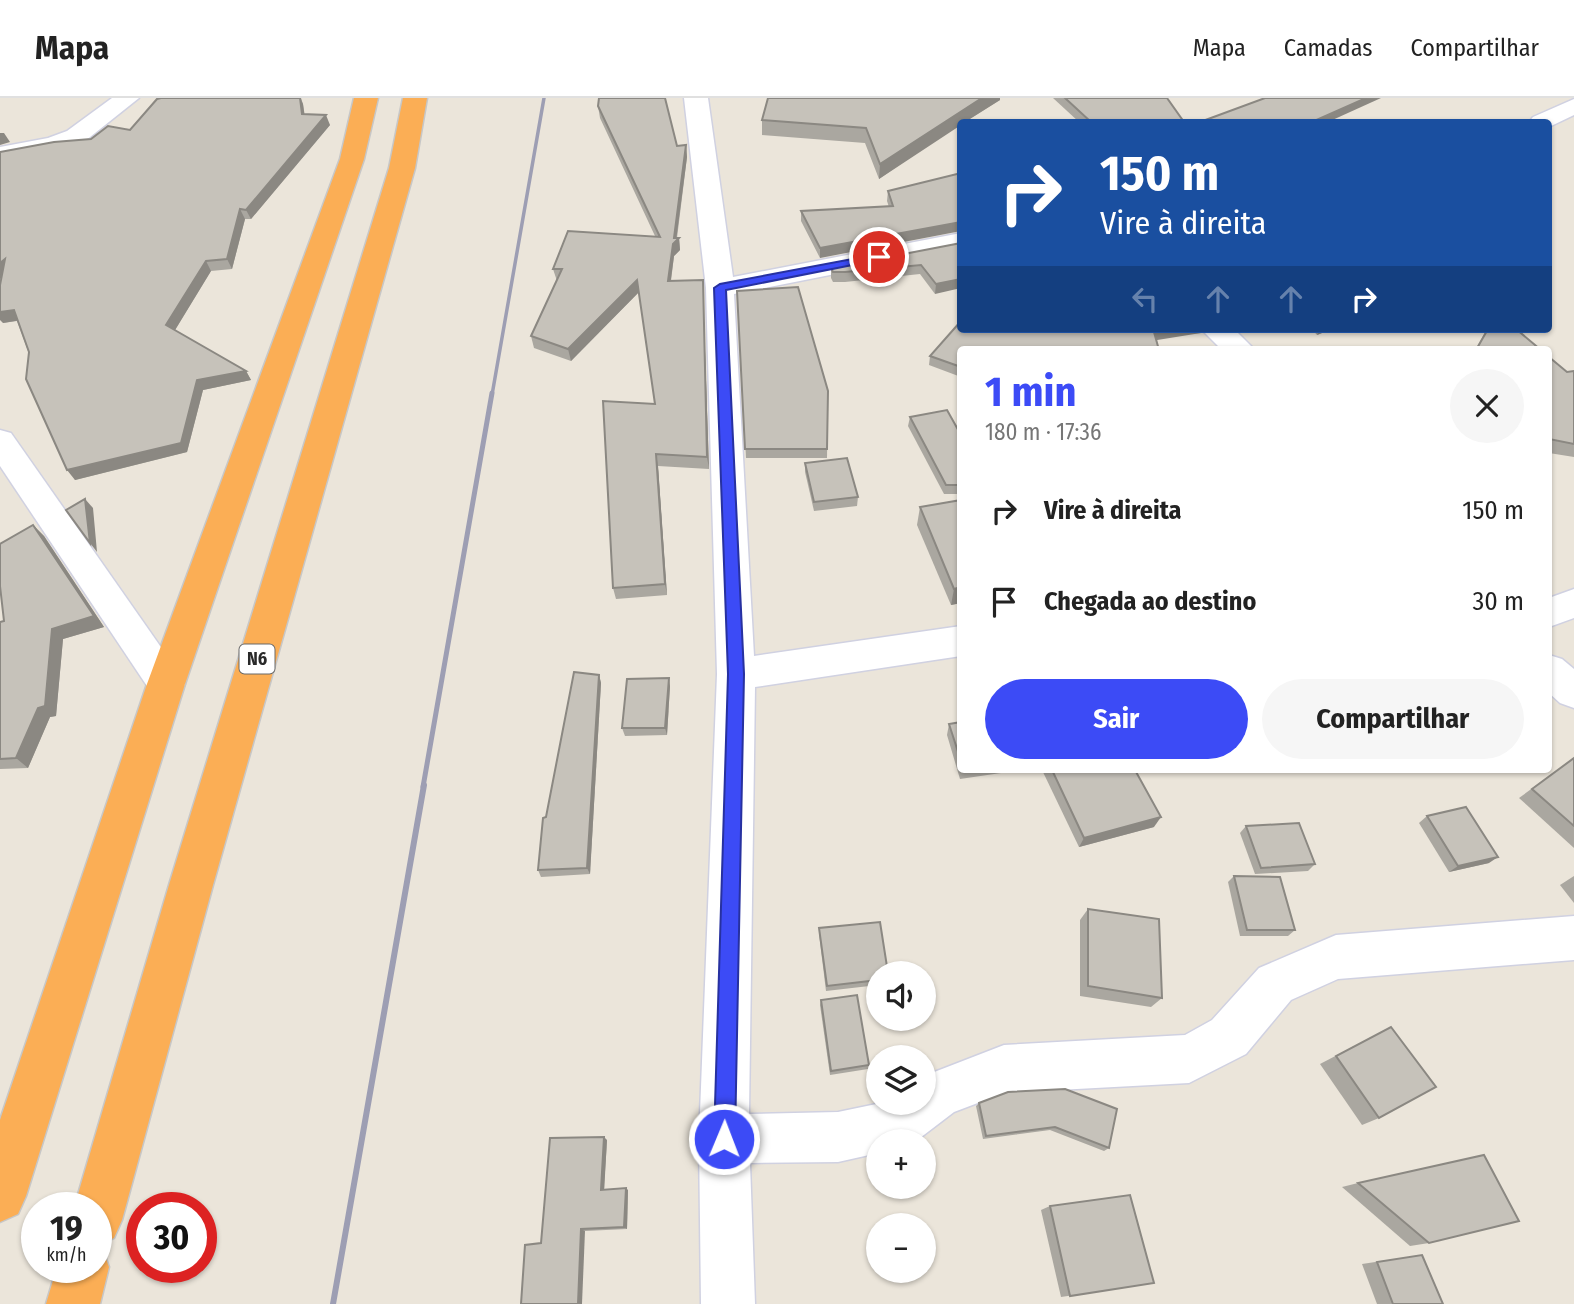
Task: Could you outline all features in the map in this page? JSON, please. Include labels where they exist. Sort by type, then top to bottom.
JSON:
[{"type":"highway","points":[[0,1196],[166,684],[352,159],[366,98]]},
{"type":"highway","name":"N6","points":[[104,1192],[191,885],[402,168],[415,98]]},
{"type":"highway","points":[[73,1304],[79,1283]]},
{"type":"street","points":[[0,154],[53,144],[76,136],[127,98]]},
{"type":"street","points":[[696,98],[720,288],[736,674],[724,1139],[728,1304]]},
{"type":"street","points":[[1547,119],[1574,106]]},
{"type":"street","points":[[720,288],[957,242]]},
{"type":"street","points":[[1221,333],[1235,346]]},
{"type":"street","points":[[0,441],[166,684]]},
{"type":"street","points":[[1552,612],[1574,603]]},
{"type":"street","points":[[736,674],[957,642]]},
{"type":"street","points":[[1552,673],[1574,692]]},
{"type":"street","points":[[724,1139],[838,1136],[897,1125],[938,1094],[1004,1069],[1189,1059],[1229,1037],[1275,984],[1336,957],[1574,939]]},
{"type":"building","points":[[300,98],[302,114],[326,115],[246,210],[240,209],[227,259],[206,261],[166,325],[246,371],[197,380],[181,443],[67,470],[26,379],[29,352],[14,310],[0,312],[0,285],[5,259],[0,263],[0,152],[54,142],[91,139],[108,126],[130,130],[157,99]]},
{"type":"building","points":[[599,98],[665,98],[677,146],[686,145],[674,238],[679,238],[673,244],[668,281],[703,280],[707,457],[656,454],[665,584],[613,588],[603,401],[655,404],[637,280],[568,349],[531,336],[562,269],[553,269],[568,231],[660,237],[598,106]]},
{"type":"building","points":[[768,98],[982,98],[880,164],[866,128],[762,120]]},
{"type":"building","points":[[1065,98],[1167,98],[1182,119],[1088,119]]},
{"type":"building","points":[[1265,98],[1366,98],[1319,119],[1208,119]]},
{"type":"building","points":[[957,174],[957,223],[820,248],[801,211],[893,206],[888,191]]},
{"type":"building","points":[[957,244],[957,280],[936,284],[921,265],[845,272],[833,272],[831,268]]},
{"type":"building","points":[[798,287],[828,391],[827,449],[745,449],[737,291]]},
{"type":"building","points":[[957,326],[957,333],[1154,333],[1158,346],[957,346],[957,366],[930,356]]},
{"type":"building","points":[[1486,333],[1521,333],[1536,346],[1478,346]]},
{"type":"building","points":[[1552,360],[1567,372],[1574,371],[1574,444],[1552,440]]},
{"type":"building","points":[[947,410],[957,428],[957,485],[946,485],[910,417]]},
{"type":"building","points":[[847,458],[858,497],[814,502],[805,463]]},
{"type":"building","points":[[85,499],[90,543],[66,510]]},
{"type":"building","points":[[957,501],[957,588],[954,589],[920,507]]},
{"type":"building","points":[[33,525],[94,616],[52,629],[45,706],[38,708],[16,758],[0,759],[0,622],[4,621],[0,586],[0,544]]},
{"type":"building","points":[[574,672],[599,675],[587,868],[538,870],[543,818],[546,817]]},
{"type":"building","points":[[669,678],[665,728],[622,728],[627,679]]},
{"type":"building","points":[[957,723],[957,749],[949,724]]},
{"type":"building","points":[[1574,758],[1574,826],[1532,789]]},
{"type":"building","points":[[1053,773],[1137,773],[1161,817],[1084,838]]},
{"type":"building","points":[[1466,807],[1498,857],[1458,866],[1427,816]]},
{"type":"building","points":[[1299,823],[1315,864],[1261,868],[1246,826]]},
{"type":"building","points":[[1234,876],[1280,877],[1295,930],[1247,930]]},
{"type":"building","points":[[1088,909],[1159,919],[1162,998],[1088,986]]},
{"type":"building","points":[[880,922],[886,961],[866,961],[866,981],[827,986],[819,928]]},
{"type":"building","points":[[857,995],[866,1048],[866,1065],[831,1071],[821,1000]]},
{"type":"building","points":[[1391,1027],[1436,1087],[1379,1118],[1336,1056]]},
{"type":"building","points":[[1065,1089],[1117,1109],[1109,1148],[1055,1127],[986,1136],[979,1103],[1008,1092]]},
{"type":"building","points":[[604,1137],[601,1190],[626,1188],[624,1227],[581,1229],[578,1304],[521,1304],[525,1245],[541,1243],[550,1138]]},
{"type":"building","points":[[1484,1155],[1519,1221],[1429,1243],[1358,1183]]},
{"type":"building","points":[[1130,1195],[1154,1283],[1070,1296],[1050,1206]]},
{"type":"building","points":[[1422,1255],[1443,1304],[1393,1304],[1377,1262]]},
{"type":"railway","points":[[492,395],[544,98]]},
{"type":"railway","points":[[423,787],[492,393]]},
{"type":"railway","points":[[333,1304],[424,785]]},
{"type":"route","points":[[724,1139],[736,674],[720,288],[879,257]]}]
